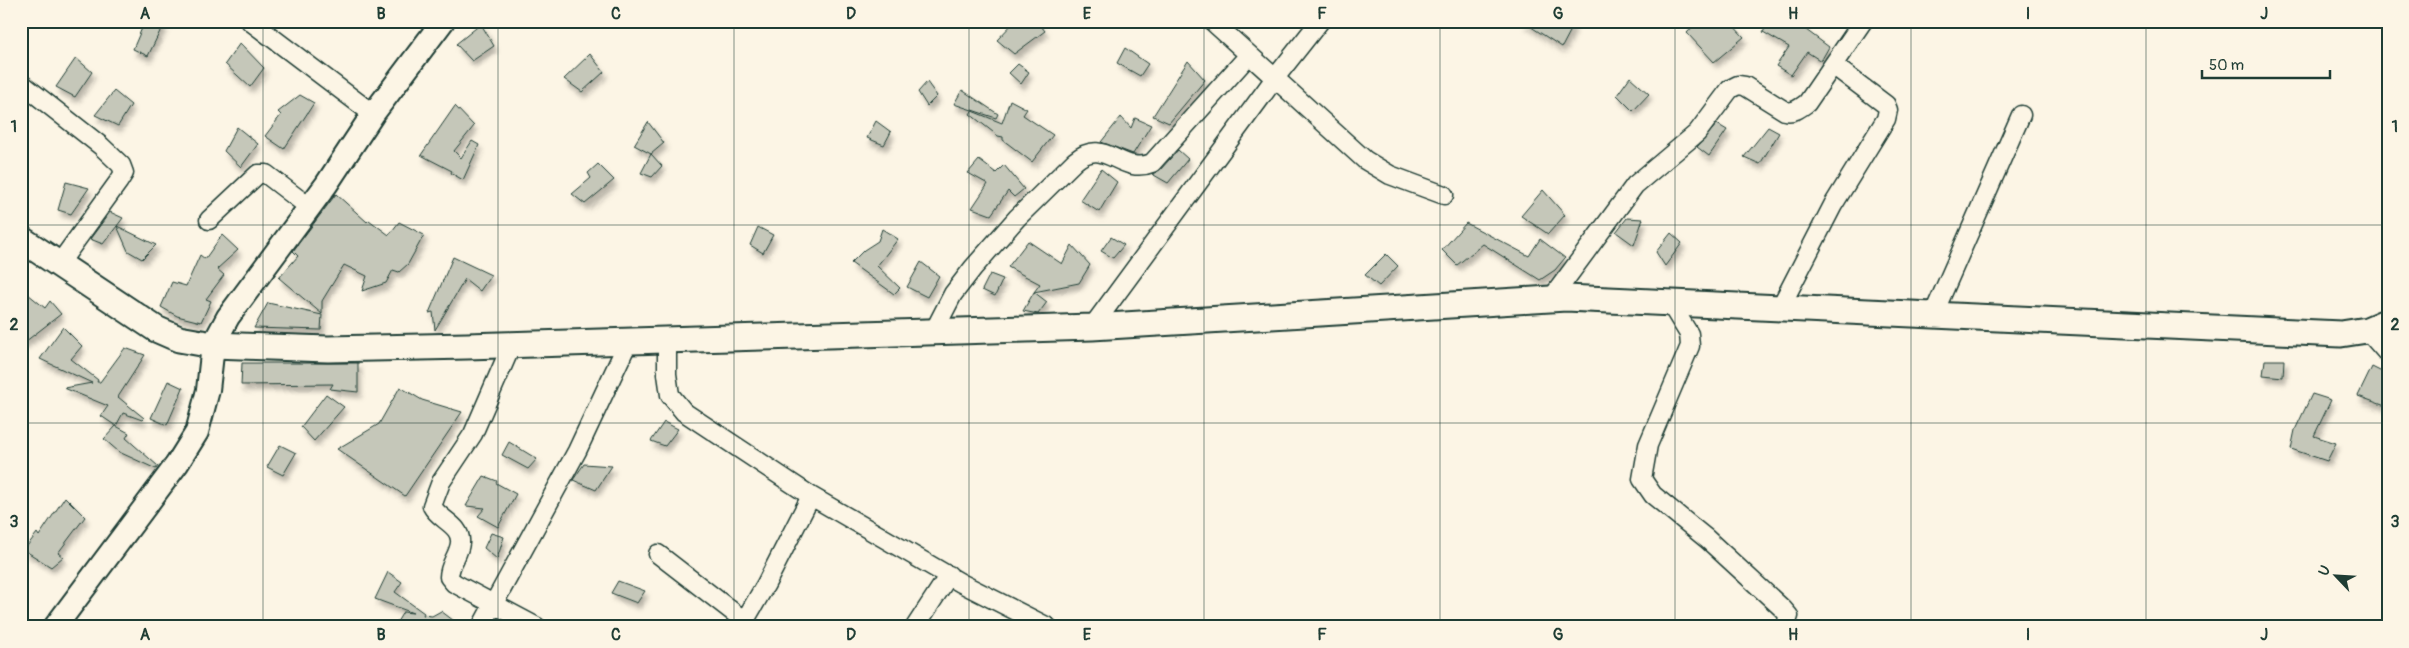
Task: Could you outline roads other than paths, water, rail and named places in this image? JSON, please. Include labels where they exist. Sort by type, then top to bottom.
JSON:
[{"type":"main road","points":[[21,238],[156,329],[179,338],[214,345],[328,349],[1092,327],[1551,299],[1670,302],[2341,334],[2377,326]]},
{"type":"street","points":[[250,21],[373,114]]},
{"type":"street","points":[[55,627],[177,464],[197,432],[208,390],[214,345],[233,309],[309,207],[373,114],[444,21]]},
{"type":"street","points":[[1212,21],[1333,133],[1365,160],[1390,175],[1444,195]]},
{"type":"street","points":[[1092,327],[1275,78],[1320,21]]},
{"type":"street","points":[[1551,299],[1635,185],[1697,133],[1730,89],[1738,85],[1745,86],[1785,111],[1791,112],[1807,103],[1863,21]]},
{"type":"street","points":[[934,331],[953,294],[973,268],[1017,218],[1084,153],[1100,151],[1136,167],[1152,164],[1249,55]]},
{"type":"street","points":[[1780,308],[1833,205],[1886,119],[1888,110],[1886,105],[1833,65]]},
{"type":"street","points":[[21,83],[101,146],[123,168],[124,173],[120,181],[59,264]]},
{"type":"street","points":[[1933,315],[2021,115]]},
{"type":"street","points":[[209,220],[258,174],[266,174],[309,207]]},
{"type":"street","points":[[1670,302],[1689,334],[1690,346],[1648,445],[1642,479],[1653,495],[1707,540],[1783,609],[1788,616],[1785,627]]},
{"type":"street","points":[[2377,326],[2388,354]]},
{"type":"street","points":[[668,339],[667,374],[670,395],[684,412],[811,496],[949,575],[1048,627]]},
{"type":"street","points":[[481,627],[577,451],[629,340]]},
{"type":"street","points":[[512,344],[473,434],[441,482],[432,506],[434,511],[458,530],[461,542],[449,568],[449,577],[454,583],[537,627]]},
{"type":"street","points":[[658,554],[744,624],[811,496]]},
{"type":"street","points":[[916,627],[949,575]]}]
